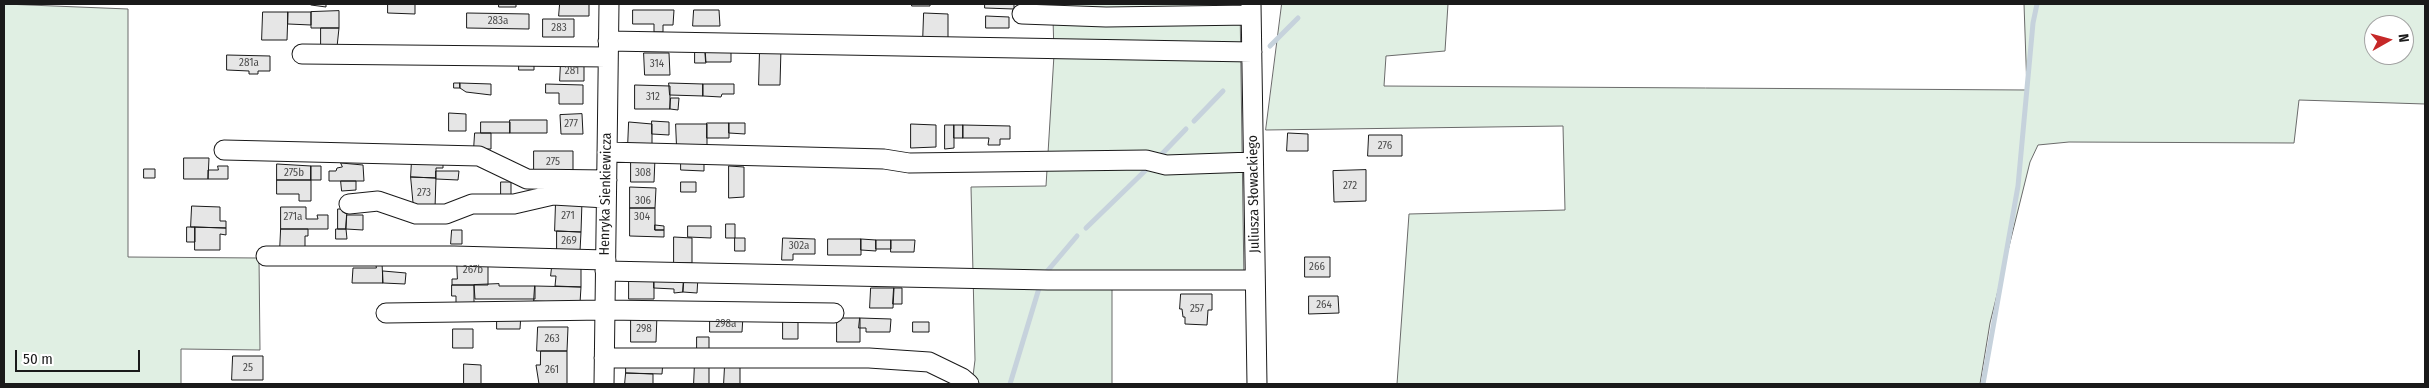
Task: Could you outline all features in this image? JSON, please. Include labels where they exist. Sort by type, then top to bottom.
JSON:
[{"type":"street","name":"Henryka Sienkiewicza","points":[[604,384],[609,4]]},
{"type":"street","points":[[1022,14],[1106,17],[1251,9]]},
{"type":"street","name":"Juliusza Słowackiego","points":[[1251,9],[1257,384]]},
{"type":"street","points":[[302,54],[608,49],[1252,52]]},
{"type":"street","points":[[224,150],[480,156],[527,179],[607,180]]},
{"type":"street","points":[[607,152],[884,159],[909,163],[1146,160],[1166,165],[1253,162]]},
{"type":"street","points":[[349,204],[378,202],[416,214],[446,214],[472,204],[514,204],[553,196],[606,198]]},
{"type":"street","points":[[266,256],[454,256],[606,266],[1048,280],[1255,280]]},
{"type":"street","points":[[386,313],[605,310],[834,314]]},
{"type":"street","points":[[604,358],[869,358],[929,362],[962,378],[970,384]]},
{"type":"green space","points":[[4,4],[128,9],[128,257],[259,258],[260,350],[181,349],[181,384],[4,384]]},
{"type":"green space","points":[[1053,4],[1240,4],[1244,281],[1112,284],[1112,384],[972,384],[975,360],[971,187],[1046,186],[1054,55]]},
{"type":"green space","points":[[1282,4],[1448,4],[1445,51],[1386,56],[1384,86],[2027,90],[2024,4],[2425,4],[2425,104],[2299,100],[2294,143],[2069,142],[2038,145],[2030,162],[1990,323],[1980,384],[1397,384],[1409,214],[1565,210],[1563,126],[1266,130]]},
{"type":"building","points":[[326,4],[326,7],[311,5]]},
{"type":"building","points":[[388,4],[415,4],[415,14],[388,13]]},
{"type":"building","points":[[499,4],[516,4],[516,7],[499,7]]},
{"type":"building","points":[[560,4],[589,4],[589,16],[559,16]]},
{"type":"building","points":[[912,4],[930,4],[930,6],[912,6]]},
{"type":"building","points":[[985,4],[1014,4],[1014,9],[985,8]]},
{"type":"building","points":[[633,10],[674,10],[673,25],[663,25],[663,32],[654,32],[654,24],[633,24]]},
{"type":"building","points":[[694,10],[719,10],[720,26],[693,26]]},
{"type":"building","points":[[339,11],[339,28],[311,28],[311,12]]},
{"type":"building","points":[[263,12],[288,12],[287,40],[262,40]]},
{"type":"building","points":[[288,12],[311,12],[311,25],[288,24]]},
{"type":"building","points":[[467,13],[529,14],[529,29],[467,28]]},
{"type":"building","points":[[924,13],[948,14],[948,42],[923,42]]},
{"type":"building","points":[[986,16],[1009,17],[1009,28],[986,28]]},
{"type":"building","points":[[543,19],[574,19],[574,37],[543,37]]},
{"type":"building","points":[[321,28],[339,28],[337,47],[321,47]]},
{"type":"building","points":[[695,47],[705,48],[706,63],[695,63]]},
{"type":"building","points":[[705,48],[731,48],[731,62],[706,62]]},
{"type":"building","points":[[760,48],[781,48],[780,85],[759,85]]},
{"type":"building","points":[[644,53],[669,53],[670,75],[645,75]]},
{"type":"building","points":[[227,55],[270,56],[270,71],[258,71],[258,74],[249,74],[249,71],[227,70]]},
{"type":"building","points":[[519,60],[534,60],[534,70],[519,70]]},
{"type":"building","points":[[561,61],[584,61],[584,81],[560,81]]},
{"type":"building","points":[[454,83],[460,83],[460,88],[454,88]]},
{"type":"building","points":[[460,83],[491,84],[491,95],[466,92],[460,88]]},
{"type":"building","points":[[669,83],[703,84],[703,96],[670,95]]},
{"type":"building","points":[[546,84],[583,85],[583,104],[559,104],[559,93],[546,93]]},
{"type":"building","points":[[703,84],[734,84],[734,94],[722,94],[721,97],[703,96]]},
{"type":"building","points":[[635,85],[670,86],[670,109],[635,109]]},
{"type":"building","points":[[671,98],[679,98],[678,110],[670,109]]},
{"type":"building","points":[[449,113],[466,114],[466,131],[449,131]]},
{"type":"building","points":[[582,114],[583,134],[561,134],[560,115]]},
{"type":"building","points":[[510,120],[547,120],[547,133],[510,133]]},
{"type":"building","points":[[652,121],[669,122],[669,135],[652,134]]},
{"type":"building","points":[[481,122],[510,122],[510,133],[481,133]]},
{"type":"building","points":[[629,122],[652,124],[652,148],[628,147]]},
{"type":"building","points":[[707,123],[729,123],[729,138],[707,138]]},
{"type":"building","points":[[729,123],[745,123],[745,134],[729,133]]},
{"type":"building","points":[[676,124],[707,124],[707,148],[677,148]]},
{"type":"building","points":[[911,124],[936,125],[936,147],[911,148]]},
{"type":"building","points":[[945,125],[954,125],[954,148],[945,149]]},
{"type":"building","points":[[954,125],[963,125],[963,138],[954,138]]},
{"type":"building","points":[[963,125],[1010,126],[1010,139],[1000,139],[1000,145],[988,145],[989,138],[963,138]]},
{"type":"building","points":[[475,133],[491,133],[491,149],[474,149]]},
{"type":"building","points":[[1288,133],[1308,134],[1308,151],[1287,151]]},
{"type":"building","points":[[1369,135],[1402,135],[1402,156],[1368,156]]},
{"type":"building","points":[[534,151],[573,151],[573,173],[534,173]]},
{"type":"building","points":[[184,158],[209,158],[208,179],[184,179]]},
{"type":"building","points":[[631,158],[655,158],[654,182],[631,182]]},
{"type":"building","points":[[412,159],[443,160],[443,168],[436,168],[436,178],[411,177]]},
{"type":"building","points":[[681,159],[704,159],[704,171],[681,170]]},
{"type":"building","points":[[341,163],[363,165],[364,181],[329,181],[329,171],[336,171],[337,168],[342,167]]},
{"type":"building","points":[[277,164],[311,166],[311,180],[277,180]]},
{"type":"building","points":[[218,166],[228,166],[228,179],[208,179],[208,170],[218,170]]},
{"type":"building","points":[[311,166],[321,166],[321,180],[311,180]]},
{"type":"building","points":[[729,166],[744,167],[744,197],[729,198]]},
{"type":"building","points":[[144,169],[155,169],[155,178],[144,178]]},
{"type":"building","points":[[1366,170],[1366,201],[1334,202],[1333,171]]},
{"type":"building","points":[[436,171],[459,171],[458,180],[436,179]]},
{"type":"building","points":[[411,177],[436,178],[435,208],[414,209]]},
{"type":"building","points":[[277,180],[311,180],[311,201],[299,201],[299,194],[277,194]]},
{"type":"building","points":[[341,181],[356,181],[356,190],[342,191]]},
{"type":"building","points":[[501,182],[511,182],[511,196],[501,196]]},
{"type":"building","points":[[681,182],[696,182],[696,192],[681,192]]},
{"type":"building","points":[[630,187],[656,188],[655,208],[630,208]]},
{"type":"building","points":[[556,201],[582,201],[581,232],[555,231]]},
{"type":"building","points":[[192,206],[220,207],[220,221],[226,221],[226,228],[191,227]]},
{"type":"building","points":[[281,207],[306,207],[306,219],[318,219],[317,215],[328,215],[328,229],[281,229]]},
{"type":"building","points":[[630,208],[655,208],[655,230],[664,230],[664,237],[630,236]]},
{"type":"building","points":[[338,209],[347,209],[346,229],[338,229]]},
{"type":"building","points":[[347,215],[363,215],[363,230],[346,229]]},
{"type":"building","points":[[726,224],[735,224],[735,238],[726,238]]},
{"type":"building","points":[[655,225],[664,226],[664,230],[655,230]]},
{"type":"building","points":[[688,226],[711,226],[711,238],[688,237]]},
{"type":"building","points":[[187,227],[195,227],[195,242],[187,242]]},
{"type":"building","points":[[195,227],[226,228],[226,235],[220,234],[220,250],[195,250]]},
{"type":"building","points":[[281,229],[308,229],[308,236],[305,236],[305,252],[280,251]]},
{"type":"building","points":[[336,229],[346,229],[347,239],[336,239]]},
{"type":"building","points":[[452,230],[462,230],[462,244],[451,244]]},
{"type":"building","points":[[557,231],[581,232],[580,251],[557,250]]},
{"type":"building","points":[[674,237],[692,238],[692,263],[674,263]]},
{"type":"building","points":[[735,238],[745,238],[745,251],[735,251]]},
{"type":"building","points":[[783,238],[815,239],[815,254],[793,254],[793,260],[782,260]]},
{"type":"building","points":[[828,239],[861,239],[861,255],[828,255]]},
{"type":"building","points":[[861,239],[876,240],[876,251],[861,250]]},
{"type":"building","points":[[876,240],[891,240],[891,249],[876,249]]},
{"type":"building","points":[[891,240],[915,240],[914,252],[891,252]]},
{"type":"building","points":[[1305,257],[1330,257],[1330,277],[1305,277]]},
{"type":"building","points":[[457,261],[488,261],[488,285],[452,285],[452,279],[457,279]]},
{"type":"building","points":[[376,263],[382,263],[383,283],[352,283],[353,268],[376,268]]},
{"type":"building","points":[[552,267],[581,268],[581,287],[555,286],[556,276],[551,276]]},
{"type":"building","points":[[383,271],[406,273],[405,284],[383,283]]},
{"type":"building","points":[[629,276],[654,277],[654,299],[629,299]]},
{"type":"building","points":[[654,277],[684,277],[683,292],[674,293],[674,289],[654,288]]},
{"type":"building","points":[[684,277],[698,277],[697,293],[683,292]]},
{"type":"building","points":[[499,284],[499,286],[535,286],[535,299],[475,299],[474,285]]},
{"type":"building","points":[[452,285],[474,285],[474,303],[456,303],[456,296],[452,296]]},
{"type":"building","points":[[535,286],[581,287],[580,303],[534,301]]},
{"type":"building","points":[[871,288],[894,288],[893,308],[870,308]]},
{"type":"building","points":[[894,288],[902,288],[902,304],[893,304]]},
{"type":"building","points":[[1181,294],[1212,294],[1212,310],[1208,310],[1207,325],[1185,324],[1185,317],[1183,317],[1182,309],[1180,309]]},
{"type":"building","points":[[1309,296],[1338,296],[1339,313],[1309,314]]},
{"type":"building","points":[[497,313],[521,313],[520,329],[497,329]]},
{"type":"building","points":[[631,315],[657,315],[656,342],[631,342]]},
{"type":"building","points":[[710,316],[743,316],[742,332],[710,332]]},
{"type":"building","points":[[783,317],[798,317],[798,339],[783,339]]},
{"type":"building","points":[[837,318],[860,318],[860,342],[837,342]]},
{"type":"building","points":[[860,318],[891,319],[890,332],[866,332],[866,328],[859,328]]},
{"type":"building","points":[[913,322],[929,322],[929,332],[913,332]]},
{"type":"building","points":[[538,327],[568,327],[567,351],[537,351]]},
{"type":"building","points":[[453,329],[473,329],[473,348],[453,348]]},
{"type":"building","points":[[697,337],[709,337],[709,353],[697,353]]},
{"type":"building","points":[[541,351],[567,351],[567,384],[539,384],[536,365],[540,365]]},
{"type":"building","points":[[233,356],[263,356],[263,380],[232,380]]},
{"type":"building","points":[[626,360],[663,361],[662,374],[626,373]]},
{"type":"building","points":[[695,361],[709,361],[709,384],[694,384]]},
{"type":"building","points":[[464,364],[481,365],[481,384],[464,384]]},
{"type":"building","points":[[725,365],[740,365],[740,384],[724,384]]},
{"type":"building","points":[[626,373],[653,374],[653,384],[625,384]]},
{"type":"waterway","points":[[1983,384],[2018,186],[2033,23],[2037,4]]},
{"type":"waterway","points":[[1270,46],[1298,18]]},
{"type":"waterway","points":[[1194,121],[1223,91]]},
{"type":"waterway","points":[[1159,157],[1186,129]]},
{"type":"waterway","points":[[1086,228],[1150,166]]},
{"type":"waterway","points":[[1044,275],[1077,236]]},
{"type":"waterway","points":[[1010,384],[1040,285]]}]
